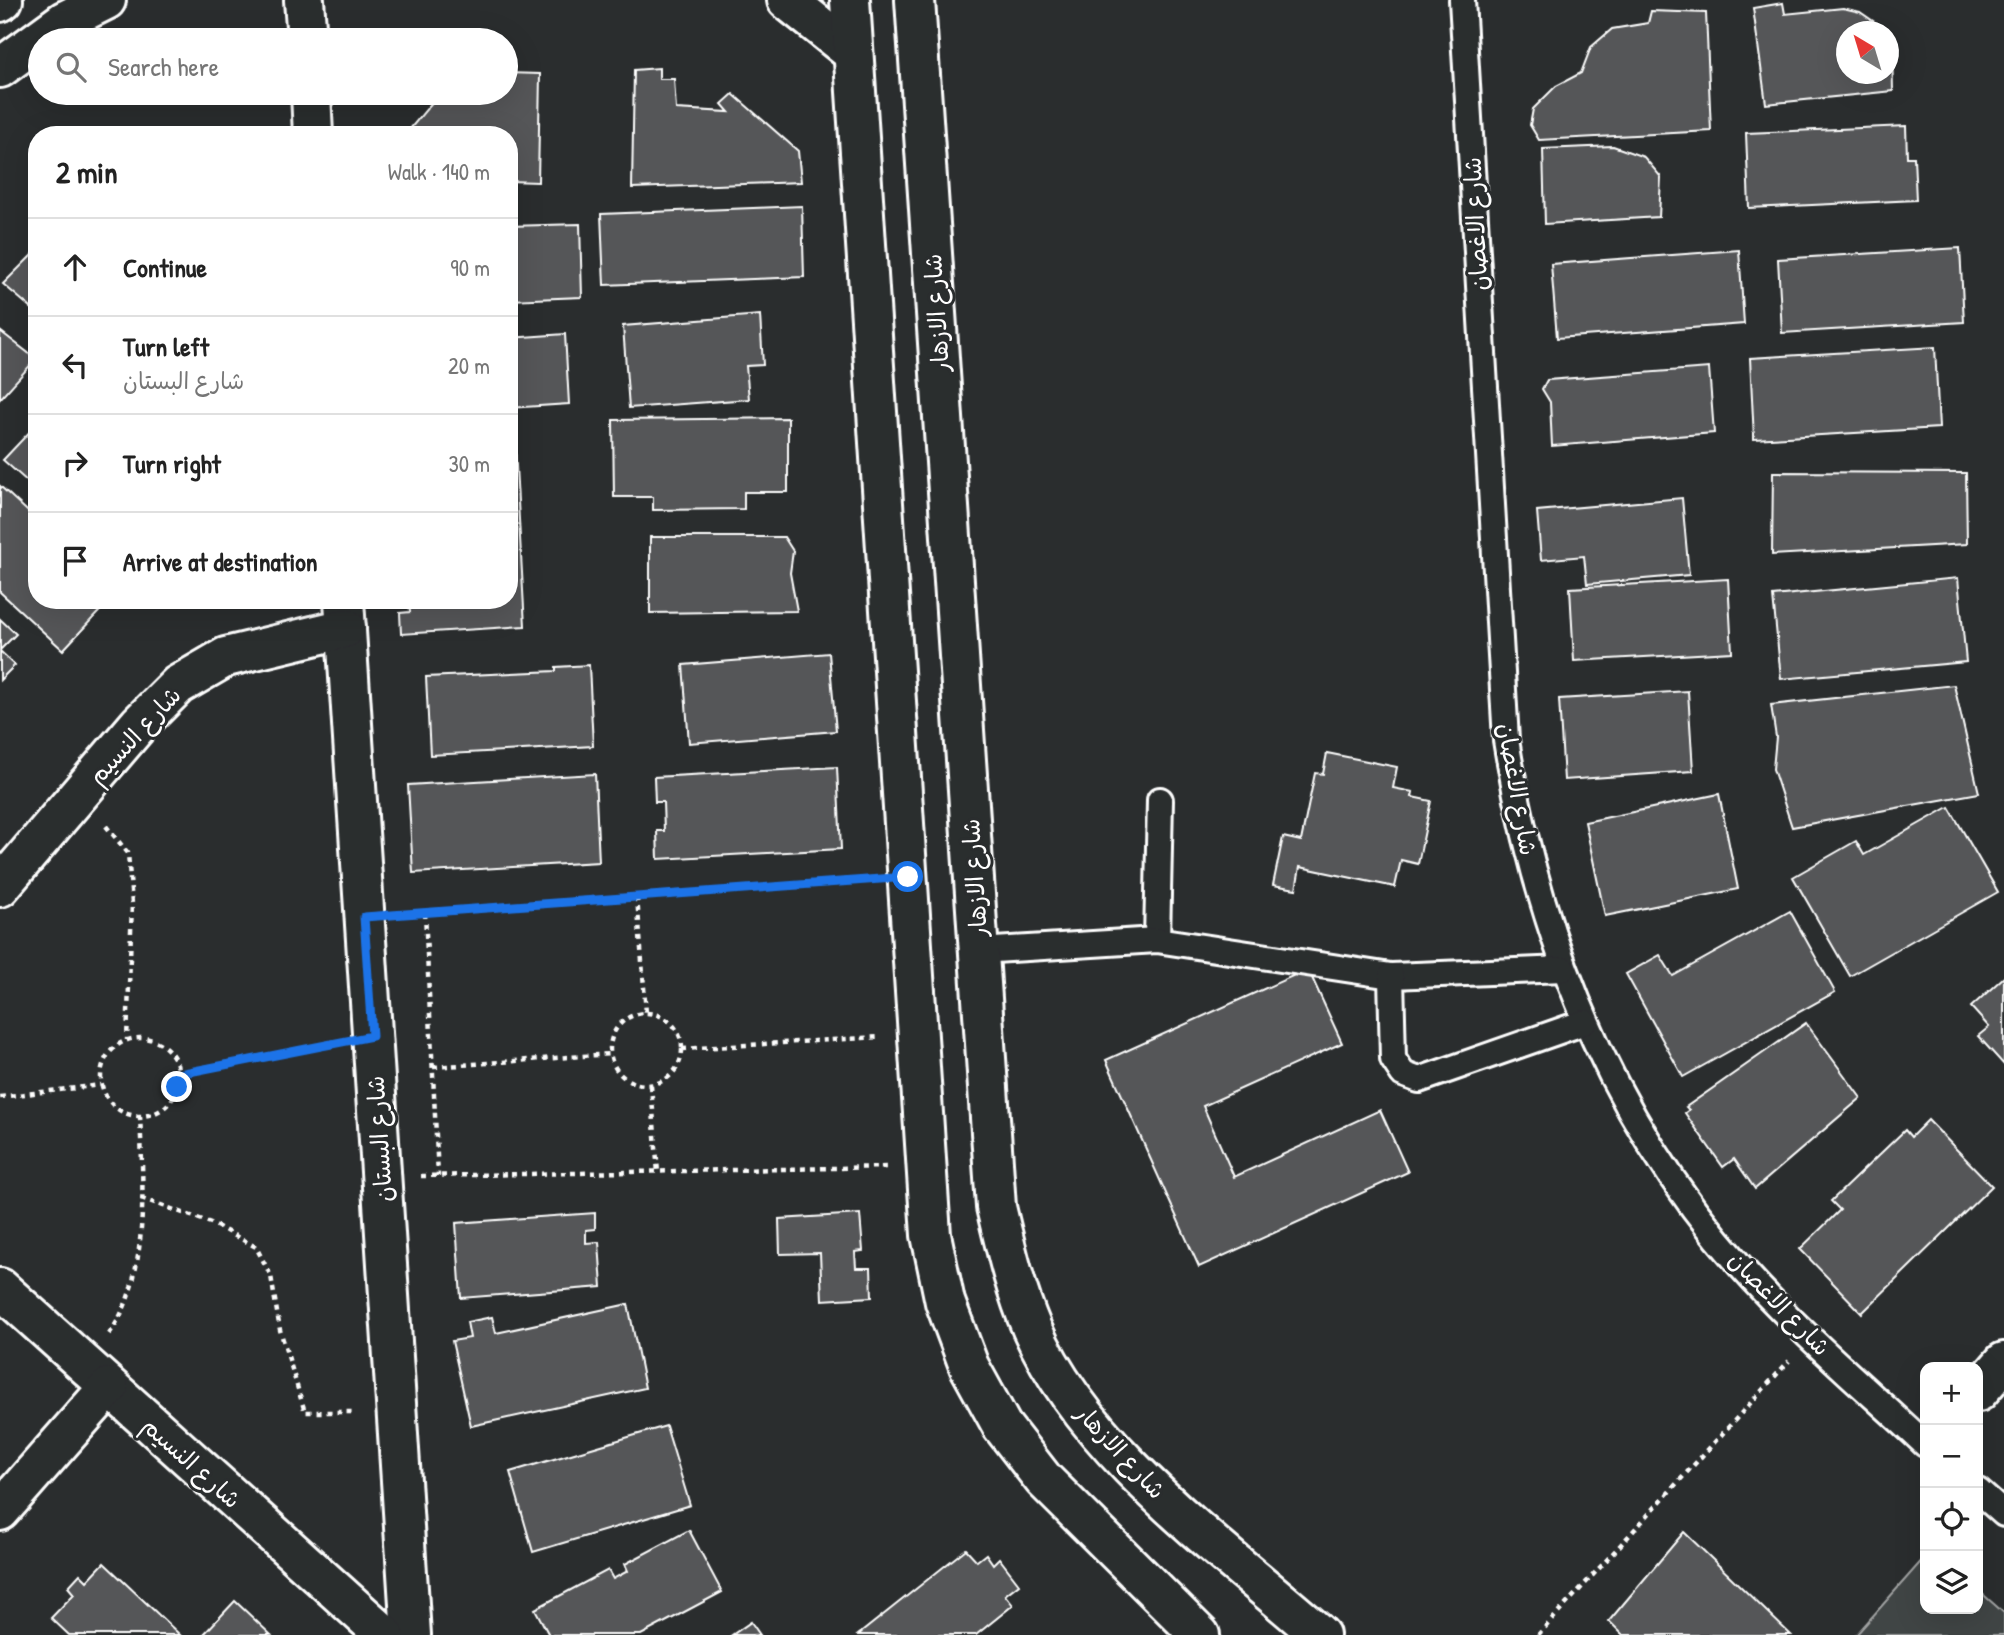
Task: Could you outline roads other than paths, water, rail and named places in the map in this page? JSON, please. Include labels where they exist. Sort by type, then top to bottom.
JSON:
[{"type":"street","points":[[54,28],[106,0]]},
{"type":"street","points":[[304,0],[306,28]]},
{"type":"street","points":[[787,0],[853,53]]},
{"type":"street","points":[[850,0],[931,1235],[945,1301],[969,1366],[1002,1426],[1044,1480],[1200,1635]]},
{"type":"street","name":"شارع الازهار","points":[[915,0],[996,1207],[1010,1270],[1032,1330],[1063,1387],[1102,1438],[1147,1483],[1320,1635]]},
{"type":"street","points":[[0,68],[28,47]]},
{"type":"street","points":[[311,105],[312,126]]},
{"type":"street","name":"شارع النسيم","points":[[0,887],[139,724],[178,685],[226,657],[345,614]]},
{"type":"street","name":"شارع البستان","points":[[345,614],[411,1635]]},
{"type":"street","name":"شارع النسيم","points":[[0,1288],[384,1635]]},
{"type":"street","points":[[1983,1386],[2004,1362]]},
{"type":"street","points":[[0,1511],[98,1376]]},
{"type":"lane","name":"شارع الاغصان","points":[[1462,0],[1506,740],[1525,843],[1538,894],[1563,969],[1585,1022],[1629,1109],[1682,1191],[1742,1268],[1810,1337],[1920,1439]]},
{"type":"lane","points":[[1157,940],[1160,800]]},
{"type":"lane","points":[[979,951],[1157,940],[1391,976],[1563,969]]},
{"type":"lane","points":[[1391,976],[1393,1059],[1403,1073],[1419,1080],[1585,1022]]},
{"type":"lane","points":[[1983,1495],[2004,1514]]}]
